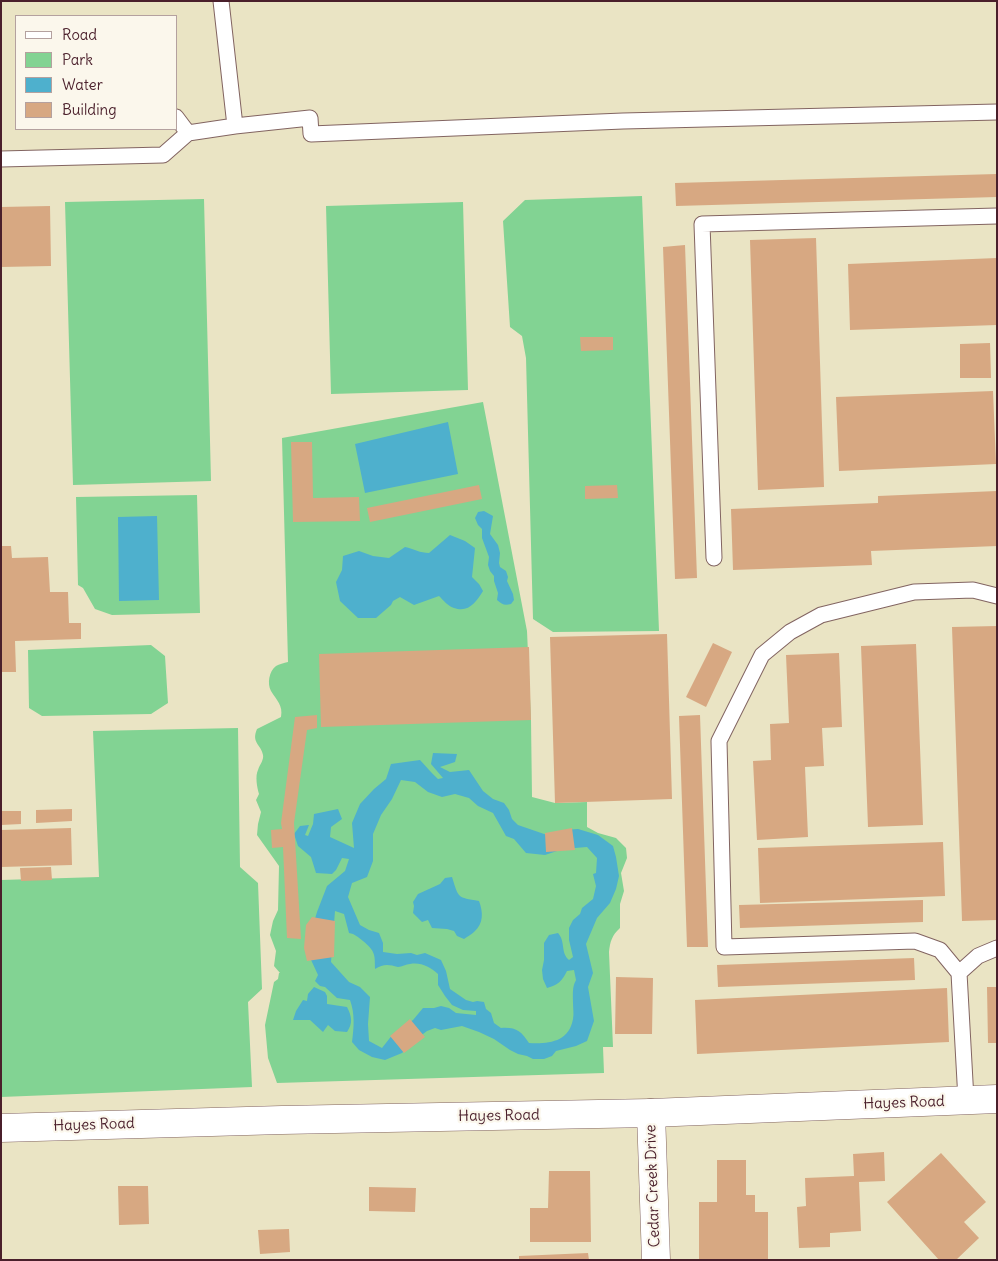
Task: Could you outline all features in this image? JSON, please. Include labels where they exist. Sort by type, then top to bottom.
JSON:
[{"type":"street","name":"Hayes Road","points":[[1,1128],[292,1119],[651,1113],[997,1099]]},
{"type":"street","name":"Cedar Creek Drive","points":[[651,1113],[656,1260]]},
{"type":"lane","points":[[220,1],[235,126]]},
{"type":"lane","points":[[1,159],[163,155],[188,134],[235,126],[310,118],[311,134],[623,121],[997,112]]},
{"type":"lane","points":[[178,120],[188,134]]},
{"type":"lane","points":[[714,558],[702,224],[997,216]]},
{"type":"lane","points":[[966,1100],[959,973],[940,950],[915,941],[724,947],[719,742],[762,655],[790,632],[821,615],[914,592],[973,590],[997,596]]},
{"type":"lane","points":[[959,973],[978,956],[997,948]]},
{"type":"green space","points":[[642,196],[659,631],[553,632],[533,619],[526,358],[522,336],[510,327],[503,221],[525,200]]},
{"type":"green space","points":[[204,199],[211,481],[73,485],[65,202]]},
{"type":"green space","points":[[463,202],[468,390],[331,394],[326,206]]},
{"type":"green space","points":[[483,402],[527,631],[532,797],[555,803],[587,802],[587,827],[598,833],[616,838],[626,848],[627,858],[621,873],[624,891],[620,904],[620,928],[612,939],[609,952],[613,1047],[603,1047],[604,1073],[277,1083],[268,1058],[265,1025],[274,982],[278,979],[280,973],[274,966],[276,951],[270,935],[278,910],[279,866],[257,835],[261,812],[256,800],[259,794],[257,772],[263,757],[255,734],[257,729],[281,717],[280,706],[271,691],[269,678],[276,666],[288,662],[282,438]]},
{"type":"green space","points":[[197,495],[200,613],[112,615],[95,609],[83,588],[78,585],[76,497]]},
{"type":"green space","points":[[151,645],[165,656],[168,703],[151,714],[42,716],[29,708],[28,650]]},
{"type":"green space","points":[[238,728],[240,867],[258,883],[262,989],[248,1002],[252,1087],[1,1097],[1,880],[99,877],[93,731]]},
{"type":"water","points":[[448,422],[458,474],[365,493],[355,444]]},
{"type":"water","points":[[484,511],[493,516],[490,534],[498,545],[500,567],[506,571],[508,577],[507,581],[514,600],[511,604],[503,604],[497,600],[498,593],[494,576],[488,565],[489,557],[482,538],[482,529],[475,518],[478,512]]},
{"type":"water","points":[[157,516],[159,600],[119,601],[118,517]]},
{"type":"water","points":[[450,535],[465,541],[475,548],[472,577],[483,591],[472,606],[464,609],[452,607],[439,596],[414,605],[400,597],[393,601],[376,618],[358,618],[340,601],[336,582],[342,570],[343,556],[359,551],[373,556],[389,558],[405,547],[429,553]]},
{"type":"water","points":[[433,753],[457,754],[455,762],[440,767],[450,772],[469,770],[483,791],[493,799],[504,803],[512,819],[518,825],[547,835],[564,830],[578,829],[598,835],[613,846],[619,876],[616,889],[610,903],[597,918],[586,944],[593,973],[588,987],[594,1021],[587,1041],[556,1051],[552,1056],[544,1059],[533,1059],[518,1054],[494,1039],[462,1026],[441,1030],[435,1028],[427,1031],[415,1040],[402,1053],[385,1060],[372,1057],[359,1050],[352,1042],[354,1021],[350,1000],[337,998],[315,981],[318,975],[306,949],[327,886],[345,871],[349,859],[342,858],[332,874],[316,873],[311,857],[298,846],[294,834],[300,826],[309,825],[305,835],[308,836],[313,824],[314,814],[338,809],[342,819],[331,827],[330,837],[354,848],[352,823],[360,804],[386,779],[391,764],[420,760],[438,779],[443,778],[431,764]],"holes":[[[401,780],[415,782],[428,792],[442,797],[455,794],[469,798],[478,806],[493,813],[506,836],[514,839],[526,853],[545,855],[563,849],[587,847],[597,858],[596,873],[593,874],[596,886],[593,899],[582,908],[580,914],[573,920],[569,928],[569,940],[573,957],[569,960],[566,957],[562,940],[558,933],[549,935],[544,943],[542,970],[547,988],[559,982],[567,971],[574,970],[576,980],[573,991],[573,1019],[571,1027],[563,1037],[551,1042],[529,1043],[518,1031],[511,1028],[501,1028],[494,1023],[491,1013],[486,1009],[484,1002],[466,1000],[450,989],[446,971],[441,960],[425,953],[417,955],[383,952],[383,943],[379,933],[360,925],[348,897],[352,883],[367,877],[373,861],[373,834],[381,815],[392,799]],[[335,911],[344,914],[349,933],[358,937],[372,950],[375,969],[386,965],[398,967],[408,964],[418,964],[432,969],[438,974],[438,985],[452,1005],[463,1010],[476,1011],[476,1015],[456,1013],[449,1008],[441,1006],[423,1008],[413,1020],[393,1034],[382,1048],[369,1041],[370,997],[360,987],[349,982],[331,962]]]},
{"type":"water","points":[[452,877],[460,896],[479,901],[481,909],[480,925],[464,939],[457,936],[454,931],[432,928],[428,920],[422,922],[413,913],[413,902],[418,894],[440,884],[445,878]]},
{"type":"water","points":[[314,987],[325,992],[327,1004],[347,1007],[351,1020],[347,1032],[335,1031],[328,1025],[323,1032],[310,1020],[293,1020],[303,1000],[307,1001],[308,994]]},
{"type":"building","points":[[997,174],[997,197],[676,206],[675,183]]},
{"type":"building","points":[[50,206],[51,266],[1,267],[1,207]]},
{"type":"building","points":[[816,238],[824,487],[758,490],[750,240]]},
{"type":"building","points":[[685,245],[697,578],[675,579],[663,247]]},
{"type":"building","points":[[997,258],[997,325],[850,330],[848,264]]},
{"type":"building","points":[[580,337],[613,337],[613,350],[581,351]]},
{"type":"building","points":[[990,343],[991,378],[960,378],[960,344]]},
{"type":"building","points":[[993,391],[996,464],[839,471],[836,397]]},
{"type":"building","points":[[291,442],[312,442],[313,498],[359,497],[360,521],[293,522]]},
{"type":"building","points":[[479,485],[482,499],[370,522],[367,508]]},
{"type":"building","points":[[617,485],[618,498],[585,499],[585,486]]},
{"type":"building","points":[[997,491],[997,546],[871,551],[872,565],[733,570],[731,509],[878,503],[878,496]]},
{"type":"building","points":[[1,546],[11,546],[12,558],[48,557],[50,592],[68,592],[69,623],[81,623],[81,639],[15,641],[16,672],[1,672]]},
{"type":"building","points":[[997,626],[997,920],[962,921],[952,627]]},
{"type":"building","points":[[667,634],[672,799],[555,803],[550,637]]},
{"type":"building","points":[[713,643],[732,652],[706,707],[686,697]]},
{"type":"building","points":[[916,644],[923,825],[868,827],[861,646]]},
{"type":"building","points":[[529,647],[531,720],[321,727],[319,654]]},
{"type":"building","points":[[839,653],[842,727],[822,728],[824,766],[805,767],[808,837],[757,840],[753,761],[771,760],[770,724],[789,723],[786,655]]},
{"type":"building","points":[[317,715],[317,728],[307,730],[294,823],[301,939],[287,938],[283,847],[272,848],[271,830],[282,829],[281,823],[295,717]]},
{"type":"building","points":[[700,715],[708,947],[687,947],[679,716]]},
{"type":"building","points":[[72,809],[72,821],[36,823],[36,810]]},
{"type":"building","points":[[1,811],[21,811],[21,824],[1,825]]},
{"type":"building","points":[[71,828],[72,865],[1,867],[1,830]]},
{"type":"building","points":[[572,828],[575,850],[546,852],[545,833]]},
{"type":"building","points":[[943,842],[945,896],[760,903],[758,848]]},
{"type":"building","points":[[51,867],[52,880],[21,881],[20,868]]},
{"type":"building","points":[[923,900],[923,922],[740,928],[739,905]]},
{"type":"building","points":[[312,917],[335,921],[334,957],[307,961],[304,948],[306,925]]},
{"type":"building","points":[[914,958],[915,980],[718,987],[717,965]]},
{"type":"building","points":[[616,977],[653,978],[652,1034],[615,1034]]},
{"type":"building","points":[[987,987],[997,987],[997,1043],[988,1043]]},
{"type":"building","points":[[947,988],[949,1042],[697,1054],[695,1000]]},
{"type":"building","points":[[410,1019],[425,1037],[404,1053],[390,1036]]},
{"type":"building","points":[[884,1152],[885,1181],[859,1182],[861,1231],[830,1233],[830,1247],[799,1248],[797,1207],[806,1206],[805,1178],[854,1176],[853,1154]]},
{"type":"building","points":[[941,1153],[986,1202],[964,1222],[979,1238],[956,1260],[939,1260],[887,1202]]},
{"type":"building","points":[[717,1160],[746,1160],[746,1195],[755,1195],[755,1212],[768,1212],[768,1260],[699,1260],[699,1202],[717,1202]]},
{"type":"building","points":[[549,1171],[590,1171],[591,1242],[530,1242],[530,1208],[548,1208]]},
{"type":"building","points":[[118,1186],[148,1186],[149,1224],[119,1225]]},
{"type":"building","points":[[369,1187],[416,1188],[415,1212],[369,1211]]},
{"type":"building","points":[[289,1229],[290,1252],[260,1254],[258,1230]]},
{"type":"building","points":[[588,1253],[589,1260],[519,1260],[519,1256]]}]
